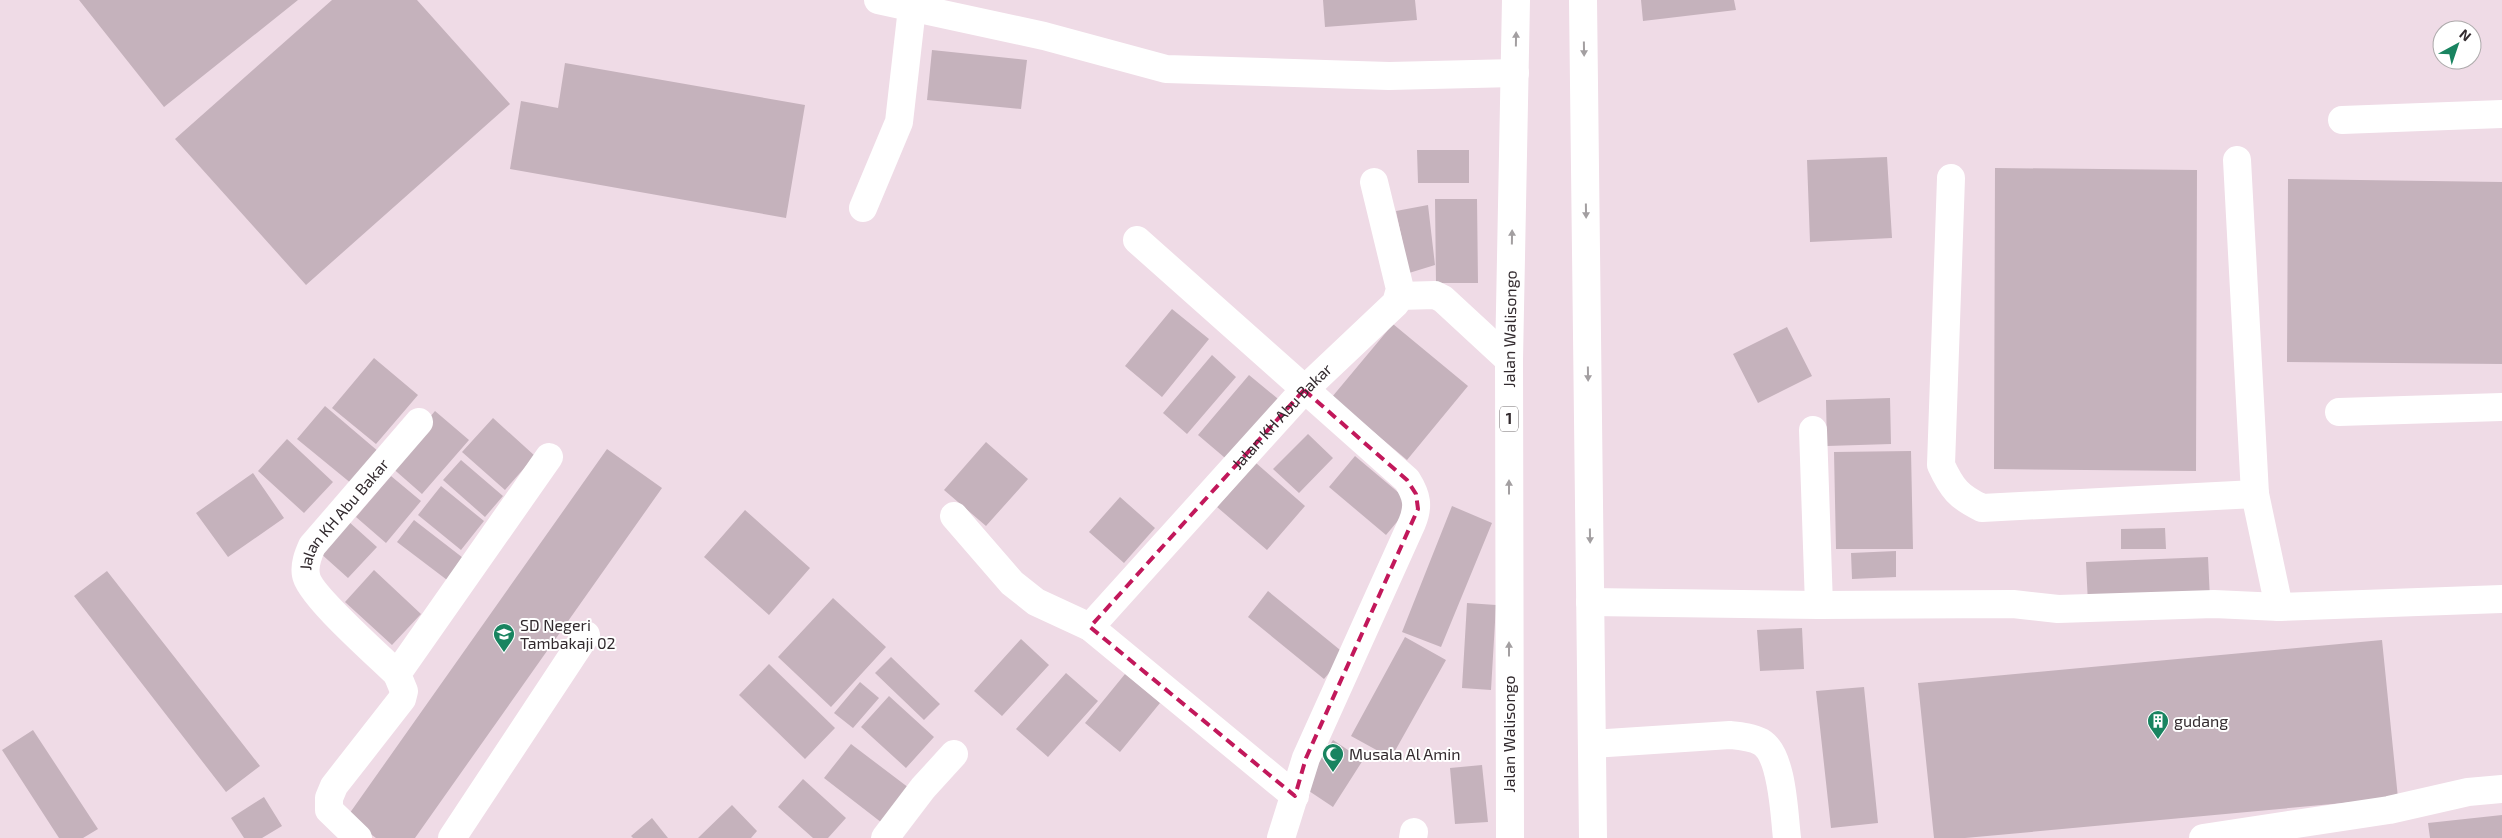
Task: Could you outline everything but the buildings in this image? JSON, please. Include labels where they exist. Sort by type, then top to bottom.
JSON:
[{"type":"main road","points":[[878,0],[1044,36],[1166,69],[1389,76],[1515,73]]},
{"type":"main road","name":"Jalan Walisongo","points":[[1510,838],[1509,360],[1516,0]]},
{"type":"main road","points":[[1583,0],[1593,838]]},
{"type":"main road","points":[[863,208],[899,122],[912,8]]},
{"type":"main road","points":[[2342,120],[2502,114]]},
{"type":"main road","points":[[2237,160],[2255,494],[2279,607]]},
{"type":"main road","points":[[1951,178],[1941,465],[1951,486],[1964,500],[1982,508],[2255,494]]},
{"type":"main road","points":[[1374,182],[1400,289],[1399,296],[1434,295],[1443,299],[1509,360]]},
{"type":"main road","points":[[1136,240],[1407,480],[1416,494],[1418,509],[1306,758],[1281,838]]},
{"type":"main road","name":"Jalan KH Abu Bakar","points":[[1090,627],[1304,390],[1392,308],[1399,296]]},
{"type":"main road","points":[[2338,412],[2502,407]]},
{"type":"main road","name":"Jalan KH Abu Bakar","points":[[358,838],[329,810],[328,798],[334,786],[402,699],[404,691],[396,674],[316,594],[306,577],[306,560],[312,546],[419,422]]},
{"type":"main road","points":[[1813,430],[1819,605]]},
{"type":"main road","points":[[396,674],[549,457]]},
{"type":"main road","points":[[954,516],[1012,583],[1036,602],[1090,627],[1295,796]]},
{"type":"main road","points":[[1590,602],[1819,605],[2013,604],[2058,609],[2240,604],[2279,607],[2502,599]]},
{"type":"main road","points":[[452,838],[586,635]]},
{"type":"main road","points":[[1592,744],[1730,735],[1761,742],[1770,750],[1778,772],[1787,838]]},
{"type":"main road","points":[[884,838],[923,788],[954,754]]},
{"type":"main road","points":[[2203,838],[2388,810],[2468,792],[2502,789]]},
{"type":"highlighted area","points":[[1304,390],[1407,480],[1416,494],[1418,509],[1306,758],[1295,796],[1090,627]]},
{"type":"place","name":"SD Negeri Tambakaji 02","points":[[504,653]]},
{"type":"place","name":"gudang","points":[[2158,740]]},
{"type":"place","name":"Musala Al Amin","points":[[1333,773]]}]
